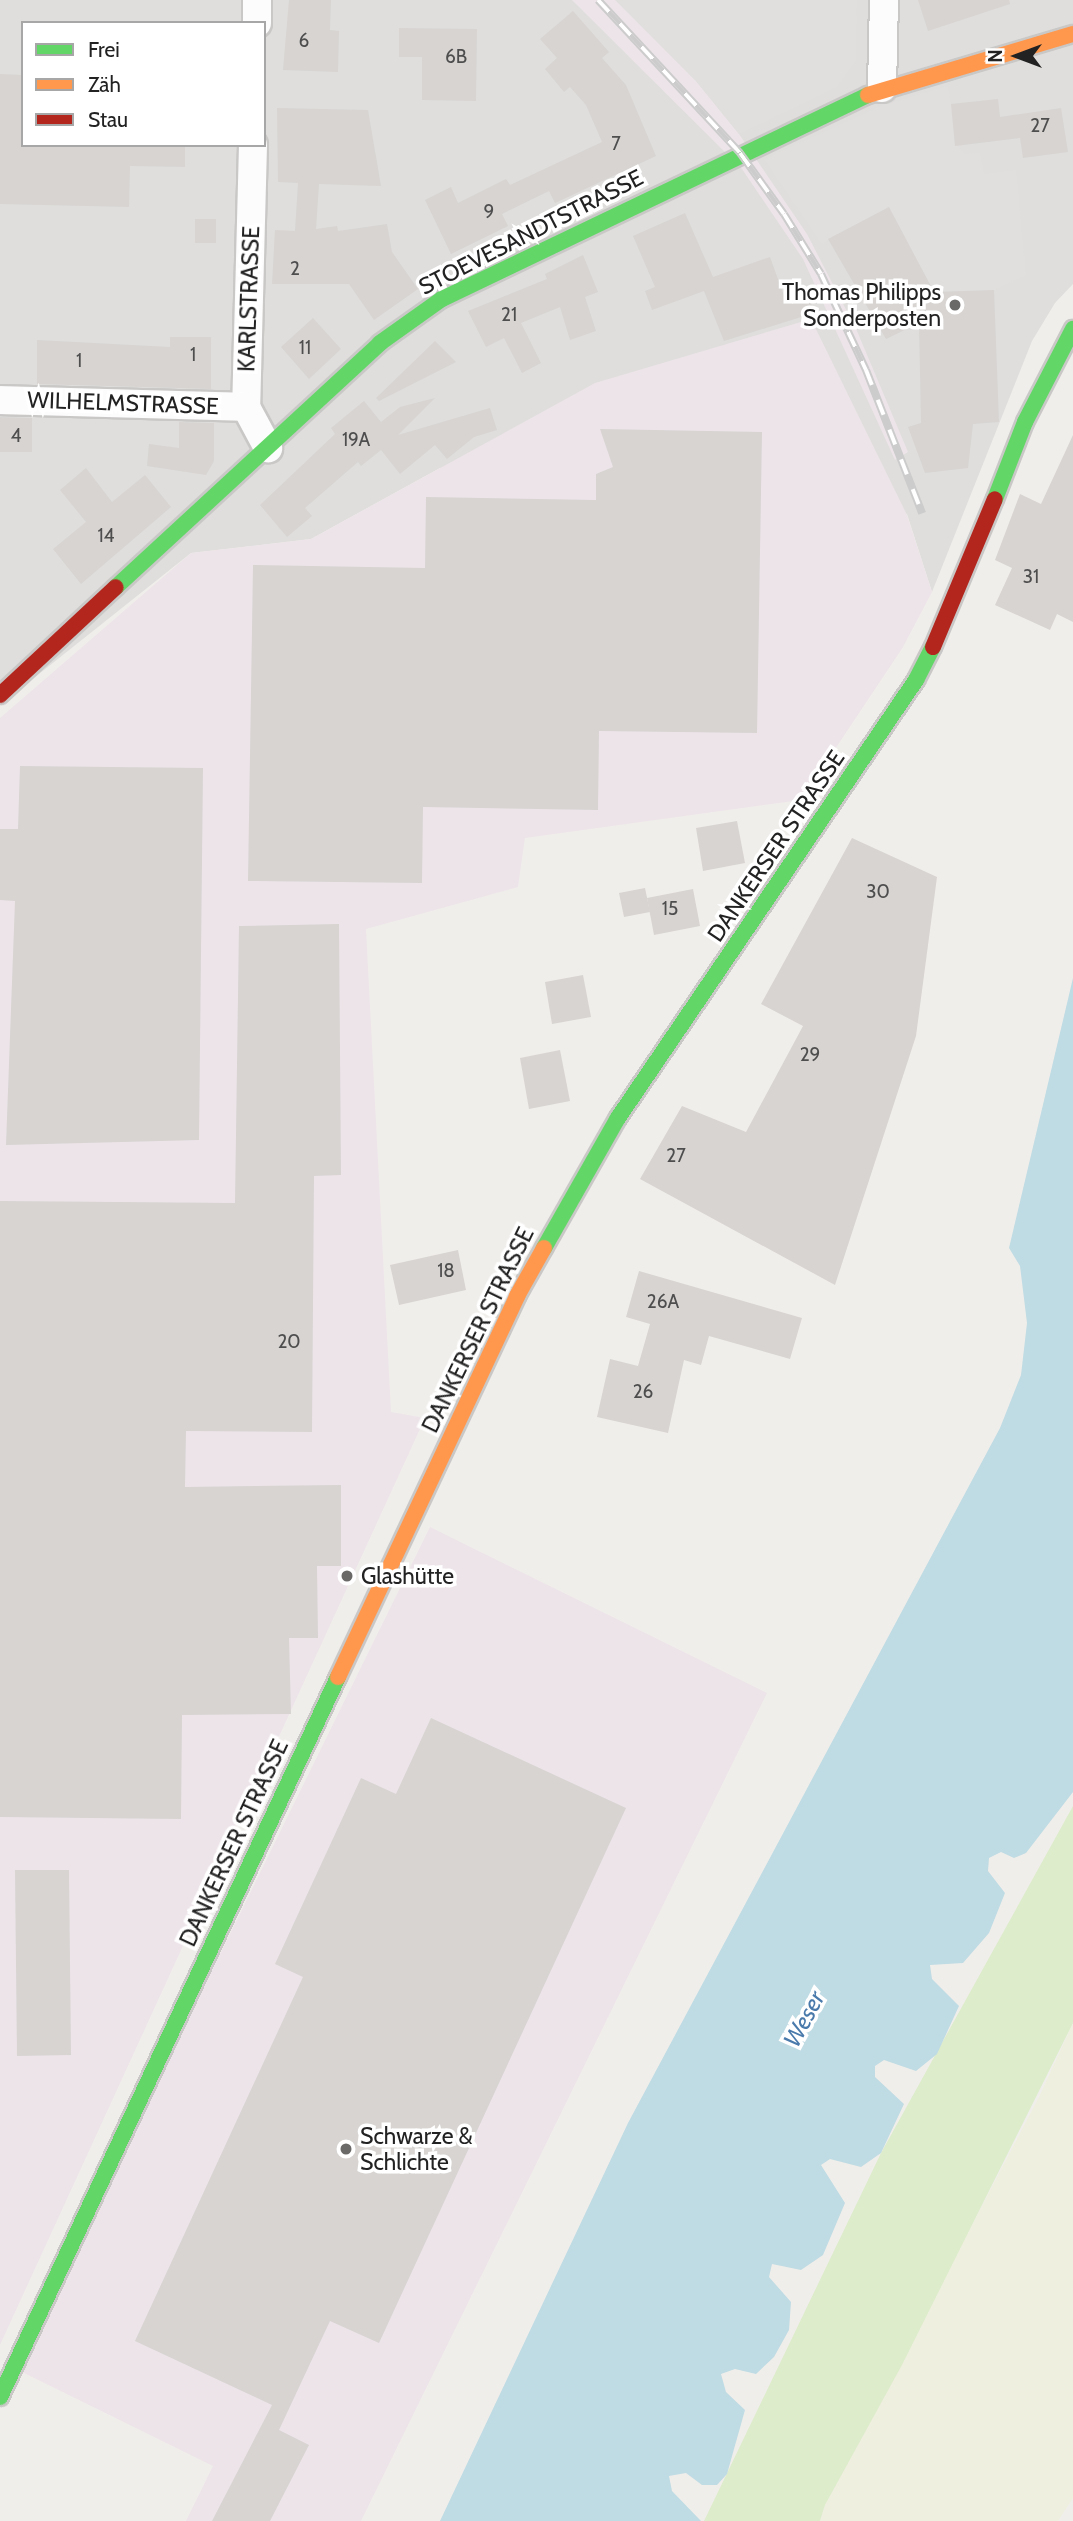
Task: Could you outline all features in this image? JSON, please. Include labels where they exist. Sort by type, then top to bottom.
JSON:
[{"type":"main road","name":"STOEVESANDTSTRASSE","points":[[0,695],[380,343],[442,299],[882,88],[1073,34]]},
{"type":"main road","name":"DANKERSER STRASSE","points":[[0,2397],[517,1297],[618,1118],[916,680],[948,619],[1025,422],[1073,329]]},
{"type":"street","points":[[257,0],[257,21]]},
{"type":"street","points":[[882,88],[884,0]]},
{"type":"street","name":"KARLSTRASSE","points":[[253,147],[246,407],[268,448]]},
{"type":"street","name":"WILHELMSTRASSE","points":[[0,400],[246,407]]},
{"type":"shaded area","points":[[0,0],[1073,0],[1073,284],[1055,303],[1032,341],[932,592],[907,514],[440,468],[311,539],[191,553],[0,705]]},
{"type":"shaded area","points":[[572,0],[615,0],[696,81],[739,134],[807,234],[857,331],[908,452],[895,460],[803,259],[742,169]]},
{"type":"shaded area","points":[[616,0],[857,0],[856,60],[837,87],[739,134],[696,81]]},
{"type":"shaded area","points":[[948,86],[956,143],[965,154],[980,153],[984,174],[1016,170],[1026,275],[994,290],[934,292],[889,207],[822,244],[764,159],[881,106]]},
{"type":"shaded area","points":[[811,319],[907,515],[932,592],[903,647],[801,800],[525,838],[518,887],[366,929],[391,1412],[425,1418],[0,2345],[0,718],[191,553],[311,539],[595,383]]},
{"type":"shaded area","points":[[430,1527],[767,1693],[361,2521],[186,2521],[213,2466],[16,2369]]},
{"type":"green space","points":[[1073,1806],[1073,2023],[902,2365],[825,2505],[820,2521],[704,2521],[881,2153]]},
{"type":"green space","points":[[1073,2023],[1073,2498],[1058,2521],[820,2521],[825,2505],[1039,2097]]},
{"type":"water","name":"Weser","points":[[1073,978],[1073,1792],[1026,1853],[1014,1858],[1001,1852],[989,1858],[988,1871],[1005,1893],[989,1933],[963,1963],[930,1965],[932,1979],[959,2006],[937,2054],[916,2071],[884,2060],[875,2066],[875,2077],[904,2104],[881,2153],[861,2167],[830,2159],[821,2165],[845,2203],[823,2255],[801,2270],[772,2264],[769,2277],[791,2302],[789,2330],[774,2357],[756,2374],[735,2369],[721,2374],[726,2392],[745,2410],[727,2474],[717,2485],[702,2485],[686,2473],[669,2476],[672,2491],[701,2521],[440,2521],[628,2123],[1000,1428],[1021,1375],[1027,1323],[1020,1266],[1009,1248]]},
{"type":"building","points":[[289,0],[331,0],[330,30],[339,31],[338,72],[283,70]]},
{"type":"building","points":[[918,0],[1009,0],[1010,4],[928,31]]},
{"type":"building","points":[[573,11],[609,52],[602,58],[626,85],[656,156],[555,203],[549,191],[502,214],[508,226],[451,254],[425,200],[451,187],[458,203],[506,179],[510,185],[602,142],[586,105],[570,87],[564,92],[545,69],[557,58],[540,39]]},
{"type":"building","points":[[399,28],[477,29],[476,101],[422,100],[422,57],[399,57]]},
{"type":"building","points":[[0,74],[21,75],[21,147],[185,147],[185,167],[130,166],[129,207],[0,204]]},
{"type":"building","points":[[998,99],[1000,117],[1061,108],[1068,152],[1023,158],[1020,138],[955,146],[951,104]]},
{"type":"building","points":[[277,108],[368,110],[381,186],[319,184],[316,229],[337,226],[338,231],[387,224],[392,252],[418,289],[374,320],[349,284],[272,284],[275,230],[295,231],[298,183],[278,182]]},
{"type":"building","points":[[889,207],[934,292],[994,290],[999,422],[973,424],[968,468],[925,473],[908,427],[921,423],[919,323],[886,339],[828,239]]},
{"type":"building","points":[[685,213],[713,277],[770,257],[786,301],[808,294],[814,313],[724,341],[704,291],[652,310],[645,291],[655,287],[633,236]]},
{"type":"building","points":[[195,219],[216,219],[216,243],[195,243]]},
{"type":"building","points":[[583,255],[598,292],[585,297],[596,331],[570,340],[560,307],[521,323],[541,363],[522,373],[504,338],[486,347],[468,311],[547,279],[545,274]]},
{"type":"building","points":[[313,318],[341,349],[309,379],[281,347]]},
{"type":"building","points":[[170,337],[211,337],[211,389],[37,384],[37,340],[170,347]]},
{"type":"building","points":[[435,341],[456,362],[379,401],[376,398]]},
{"type":"building","points":[[435,398],[398,435],[490,408],[497,430],[474,437],[447,459],[435,445],[400,474],[381,450],[361,466],[358,462],[305,508],[312,516],[287,537],[260,505],[335,434],[331,428],[364,401],[381,422],[400,407]]},
{"type":"building","points":[[0,417],[32,418],[32,452],[0,452]]},
{"type":"building","points":[[179,422],[214,423],[214,461],[206,475],[147,466],[149,444],[179,448]]},
{"type":"building","points":[[600,429],[762,432],[757,733],[599,731],[598,810],[423,807],[422,883],[248,881],[253,565],[425,568],[426,497],[596,500],[596,474],[613,467]]},
{"type":"building","points":[[1073,435],[1073,622],[1057,614],[1050,630],[995,605],[1012,568],[995,560],[1020,494],[1041,504]]},
{"type":"building","points":[[86,468],[112,502],[145,475],[171,507],[81,584],[53,549],[86,522],[60,490]]},
{"type":"building","points":[[20,766],[203,768],[199,1140],[6,1145],[15,901],[0,900],[0,829],[18,829]]},
{"type":"building","points":[[737,821],[745,863],[703,871],[696,828]]},
{"type":"building","points":[[852,838],[937,877],[916,1036],[835,1285],[640,1179],[682,1106],[746,1132],[803,1026],[761,1004]]},
{"type":"building","points":[[645,888],[650,912],[624,917],[619,893]]},
{"type":"building","points":[[693,889],[700,926],[654,935],[647,898]]},
{"type":"building","points":[[339,924],[341,1175],[314,1176],[312,1432],[186,1431],[185,1487],[341,1485],[341,1566],[317,1566],[318,1638],[289,1638],[291,1714],[182,1715],[181,1819],[0,1817],[0,1201],[235,1203],[239,926]]},
{"type":"building","points":[[583,975],[591,1017],[552,1024],[545,982]]},
{"type":"building","points":[[560,1050],[570,1101],[529,1109],[520,1058]]},
{"type":"building","points":[[458,1250],[466,1290],[399,1305],[390,1265]]},
{"type":"building","points":[[639,1271],[802,1318],[790,1359],[709,1336],[701,1365],[684,1360],[668,1433],[597,1417],[610,1359],[638,1366],[650,1324],[626,1317]]},
{"type":"building","name":"Schwarze & Schlichte","points":[[431,1718],[626,1808],[379,2343],[330,2321],[279,2430],[309,2445],[270,2521],[212,2521],[272,2405],[135,2341],[303,1977],[275,1964],[361,1778],[396,1794]]},
{"type":"building","points":[[15,1870],[69,1870],[71,2055],[17,2056]]},
{"type":"railway","points":[[598,0],[740,153],[784,214],[821,274],[866,370],[922,513]]},
{"type":"traffic: fast","points":[[116,587],[380,343],[442,299],[868,95]]},
{"type":"traffic: fast","points":[[995,499],[1025,422],[1073,329]]},
{"type":"traffic: fast","points":[[544,1248],[618,1118],[916,680],[933,647]]},
{"type":"traffic: fast","points":[[0,2397],[338,1677]]},
{"type":"traffic: slow","points":[[868,95],[1073,34]]},
{"type":"traffic: slow","points":[[338,1677],[517,1296],[544,1248]]},
{"type":"traffic: jam","points":[[933,647],[995,499]]},
{"type":"traffic: jam","points":[[0,695],[116,587]]},
{"type":"place","name":"Thomas Philipps Sonderposten","points":[[955,305]]},
{"type":"place","name":"Glashütte","points":[[347,1576]]},
{"type":"place","name":"Schwarze & Schlichte","points":[[346,2149]]}]
